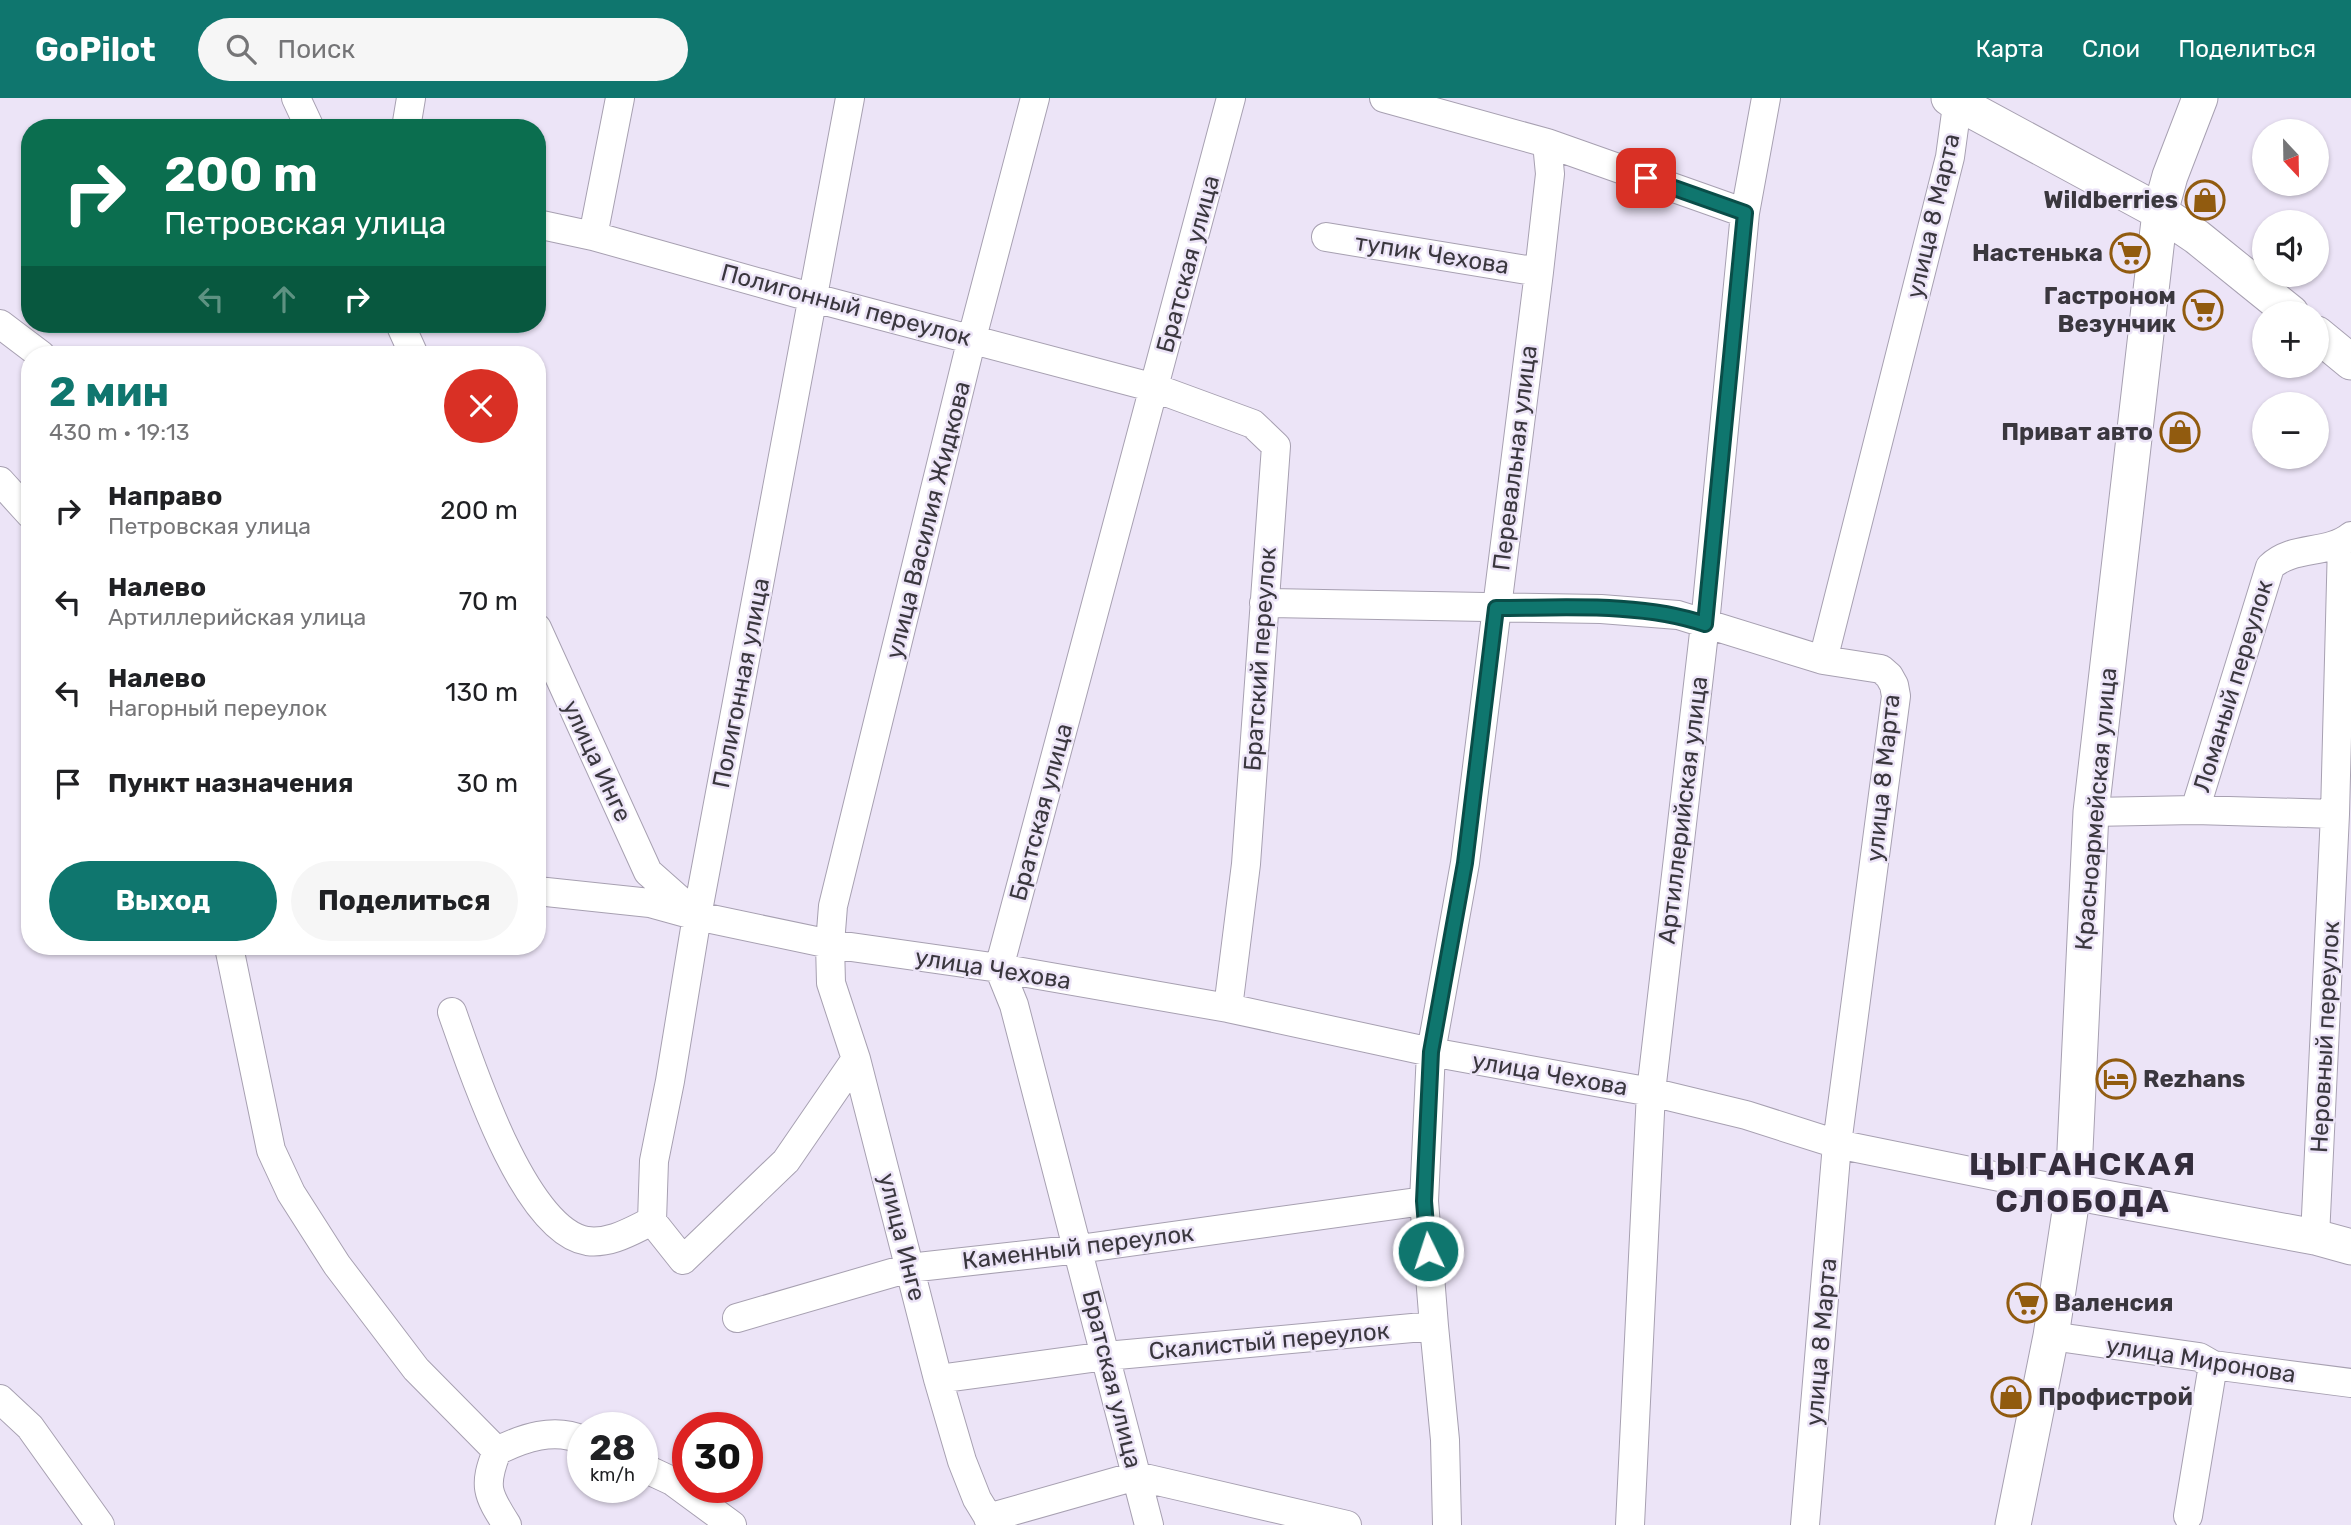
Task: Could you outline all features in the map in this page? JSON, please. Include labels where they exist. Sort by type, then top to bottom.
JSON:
[{"type":"main road","name":"Красноармейская улица","points":[[2013,1525],[2051,1336],[2073,1192],[2091,812],[2160,212],[2170,176],[2200,98]]},
{"type":"main road","points":[[1955,100],[2160,212],[2202,241],[2276,301]]},
{"type":"main road","points":[[2329,344],[2351,362]]},
{"type":"main road","name":"улица Чехова","points":[[2073,1192],[2315,1237],[2351,1247]]},
{"type":"street","points":[[296,98],[306,119]]},
{"type":"street","points":[[408,119],[411,98]]},
{"type":"street","points":[[593,236],[620,98]]},
{"type":"street","name":"Полигонная улица","points":[[652,1221],[654,1161],[697,916],[850,98]]},
{"type":"street","name":"улица Василия Жидкова","points":[[830,944],[833,906],[972,338],[1035,98]]},
{"type":"street","name":"Братская улица","points":[[1149,1525],[1014,1005],[999,968],[1231,98]]},
{"type":"street","points":[[1384,98],[1547,143],[1745,213]]},
{"type":"street","name":"Артиллерийская улица","points":[[1630,1525],[1651,1092],[1705,624],[1745,213],[1766,98]]},
{"type":"street","name":"улица 8 Марта","points":[[1805,1525],[1836,1144],[1896,696],[1889,676],[1881,669],[1824,660],[1950,157],[1955,100]]},
{"type":"street","name":"Перевальная улица","points":[[1447,1525],[1446,1440],[1424,1201],[1431,1052],[1465,863],[1539,272],[1550,174],[1547,143]]},
{"type":"street","name":"Полигонный переулок","points":[[546,226],[593,236],[814,298],[1155,388]]},
{"type":"street","name":"тупик Чехова","points":[[1326,237],[1539,272]]},
{"type":"street","points":[[0,324],[29,346]]},
{"type":"street","name":"Братский переулок","points":[[1155,388],[1253,424],[1276,446],[1246,864],[1228,1008]]},
{"type":"street","points":[[0,481],[21,504]]},
{"type":"street","name":"Ломаный переулок","points":[[2195,810],[2270,567],[2284,556],[2346,540]]},
{"type":"street","name":"Неровный переулок","points":[[2315,1237],[2346,540]]},
{"type":"street","points":[[1264,603],[1601,609],[1678,615],[1824,660]]},
{"type":"street","name":"улица Инге","points":[[546,648],[648,872],[697,916]]},
{"type":"street","name":"Ломаный переулок","points":[[2091,812],[2195,810],[2335,814]]},
{"type":"street","name":"улица Чехова","points":[[546,892],[650,903],[697,916],[830,944],[999,968],[1228,1008],[1431,1052],[1651,1092],[1746,1115],[1836,1144],[2073,1192]]},
{"type":"street","name":"улица Инге","points":[[830,944],[831,983],[856,1059],[937,1379],[962,1461],[990,1522]]},
{"type":"street","points":[[231,955],[271,1150],[291,1193],[337,1265],[416,1369],[497,1451]]},
{"type":"street","points":[[452,1012],[477,1085],[523,1185],[538,1203],[568,1235],[585,1241],[613,1240],[652,1221],[683,1260],[786,1161],[856,1059]]},
{"type":"street","name":"Каменный переулок","points":[[737,1318],[909,1268],[1079,1249],[1424,1201]]},
{"type":"street","name":"Скалистый переулок","points":[[937,1379],[1106,1356],[1434,1326]]},
{"type":"street","name":"улица Миронова","points":[[2051,1336],[2199,1357],[2213,1365],[2351,1383]]},
{"type":"street","points":[[2188,1516],[2213,1365]]},
{"type":"street","points":[[0,1399],[30,1427],[100,1525]]},
{"type":"street","points":[[507,1525],[495,1506],[487,1483],[497,1451],[520,1439],[547,1434],[567,1435]]},
{"type":"street","points":[[658,1474],[672,1481],[732,1525]]},
{"type":"street","points":[[990,1522],[1136,1476],[1347,1525]]},
{"type":"place","name":"Wildberries","points":[[2205,200]]},
{"type":"place","name":"Настенька","points":[[2130,253]]},
{"type":"place","name":"Гастроном Везунчик","points":[[2203,310]]},
{"type":"place","name":"Приват авто","points":[[2180,432]]},
{"type":"place","name":"Rezhans","points":[[2116,1079]]},
{"type":"place","name":"Валенсия","points":[[2027,1303]]},
{"type":"place","name":"Профистрой","points":[[2011,1397]]},
{"type":"district","name":"ЦЫГАНСКАЯ СЛОБОДА","points":[[2083,1182]]},
{"type":"route","points":[[1428,1251],[1424,1201],[1431,1052],[1465,863],[1496,608],[1601,609],[1678,615],[1705,624],[1745,213],[1646,178]]}]
